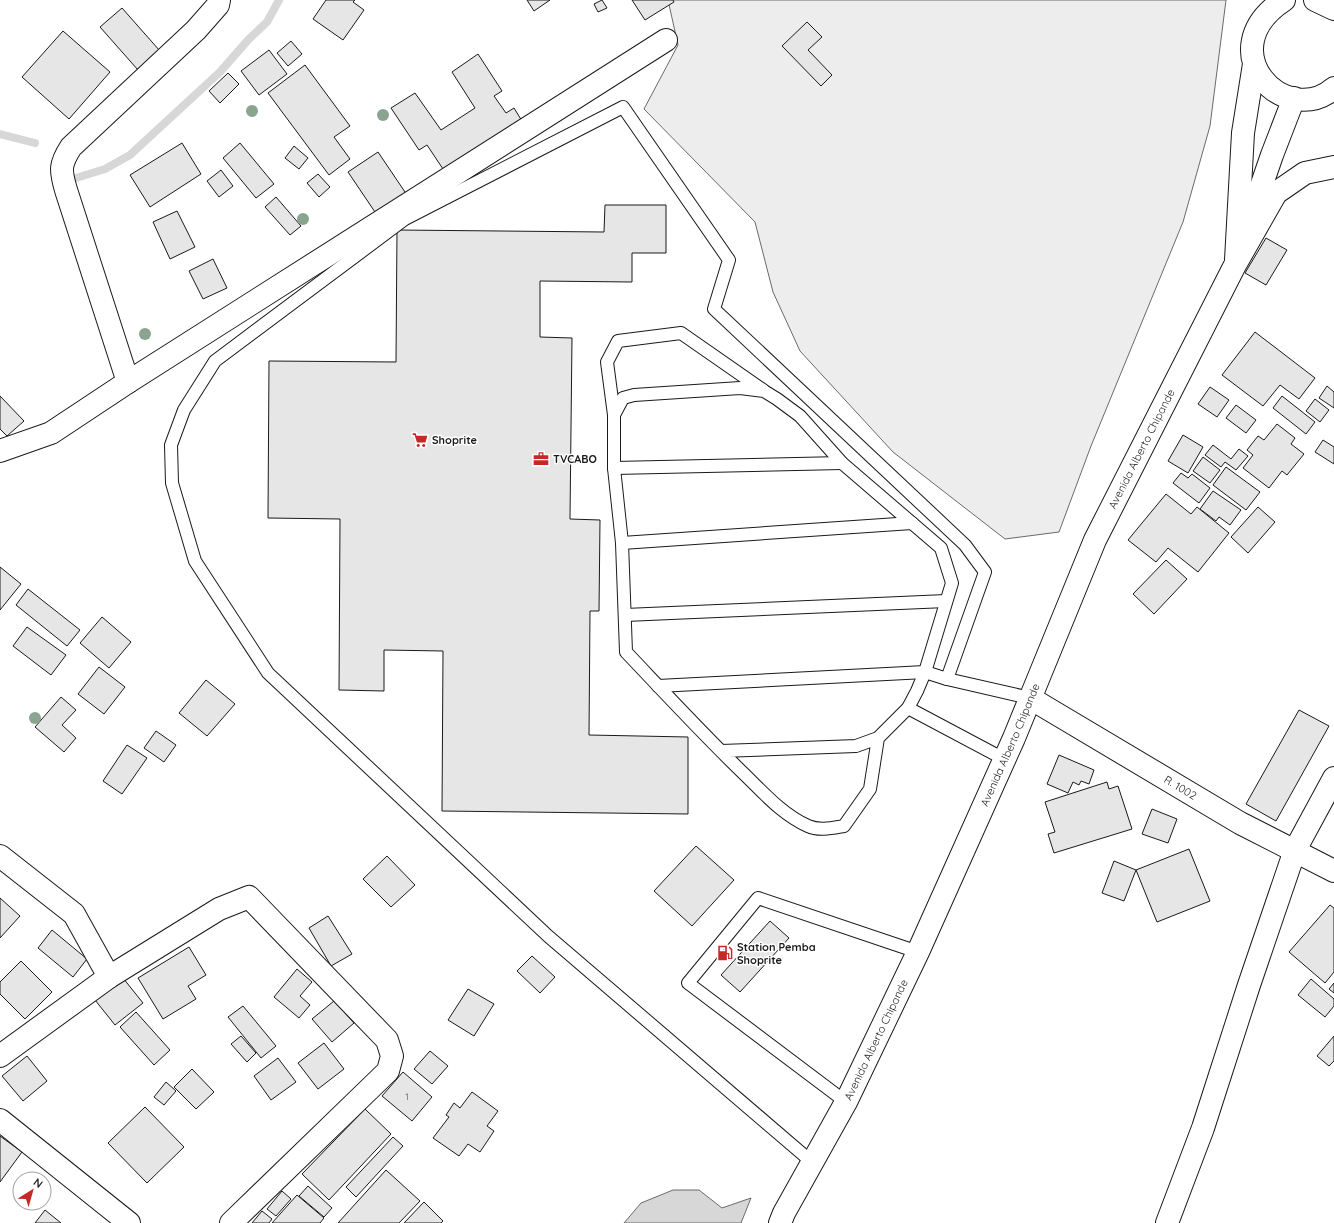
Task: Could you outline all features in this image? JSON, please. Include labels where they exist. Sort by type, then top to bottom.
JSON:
[{"type":"street","points":[[128,382],[64,183],[62,162],[71,147],[196,30],[218,5],[220,0]]},
{"type":"street","points":[[1235,265],[1243,133],[1254,64],[1252,48],[1254,32],[1262,18],[1284,0]]},
{"type":"street","points":[[1315,0],[1334,10]]},
{"type":"street","points":[[0,451],[51,433],[128,382],[666,40]]},
{"type":"street","points":[[1254,64],[1260,76],[1269,87],[1280,94],[1294,98],[1306,99],[1319,97],[1333,91]]},
{"type":"street","points":[[1235,265],[1272,155],[1294,98]]},
{"type":"street","points":[[1235,265],[1276,193],[1305,173],[1334,167]]},
{"type":"street","name":"Avenida Alberto Chipande","points":[[780,1223],[784,1213],[846,1102],[918,952],[1004,759],[1095,540],[1235,265]]},
{"type":"street","name":"R. 1002","points":[[1030,698],[1240,823],[1334,871]]},
{"type":"street","points":[[1167,1223],[1203,1128],[1249,985],[1295,850],[1334,778]]},
{"type":"street","points":[[0,856],[74,914],[108,976]]},
{"type":"street","points":[[0,1056],[108,976],[218,909],[249,897],[387,1040],[392,1056],[388,1071],[231,1223]]},
{"type":"street","points":[[0,1120],[129,1223]]},
{"type":"lane","points":[[813,1163],[548,936],[268,673],[195,561],[172,483],[171,444],[184,410],[215,361],[405,219],[623,107],[730,260],[714,309],[965,544],[985,572],[947,679]]},
{"type":"lane","points":[[721,751],[856,746],[878,738],[908,708],[926,672],[952,583],[941,548],[842,463],[800,416],[681,333],[618,341],[607,362],[614,415],[614,468],[622,543],[626,652],[721,751],[780,808],[809,827],[823,829],[844,826],[870,789],[878,738]]},
{"type":"lane","points":[[614,415],[623,398],[634,395],[740,388],[764,391]]},
{"type":"lane","points":[[614,468],[842,463]]},
{"type":"lane","points":[[622,543],[912,524]]},
{"type":"lane","points":[[624,615],[946,601]]},
{"type":"lane","points":[[658,686],[926,672],[947,679],[1030,698]]},
{"type":"lane","points":[[908,708],[1004,759]]},
{"type":"lane","points":[[846,1102],[688,983],[758,898],[918,952]]},
{"type":"shaded area","points":[[668,0],[1226,0],[1210,126],[1183,222],[1091,446],[1059,532],[1005,539],[893,452],[800,351],[773,292],[755,222],[644,109],[678,45]]},
{"type":"shaded area","points":[[673,1190],[699,1190],[722,1208],[751,1198],[741,1223],[624,1223],[641,1203]]},
{"type":"building","points":[[326,0],[355,0],[353,2],[364,10],[343,40],[313,19]]},
{"type":"building","points":[[527,0],[550,0],[534,11]]},
{"type":"building","points":[[602,0],[607,8],[598,12],[594,4]]},
{"type":"building","points":[[632,0],[673,0],[674,2],[645,20]]},
{"type":"building","points":[[122,8],[160,51],[138,70],[100,27]]},
{"type":"building","points":[[807,22],[822,37],[808,50],[832,75],[821,86],[782,46]]},
{"type":"building","points":[[63,31],[110,72],[69,119],[22,77]]},
{"type":"building","points":[[291,41],[302,54],[288,66],[277,53]]},
{"type":"building","points":[[269,50],[287,74],[259,95],[241,71]]},
{"type":"building","points":[[478,54],[502,91],[494,96],[506,113],[514,108],[522,121],[445,172],[427,145],[419,150],[391,108],[415,93],[441,130],[475,108],[452,72]]},
{"type":"building","points":[[305,65],[350,126],[334,137],[350,159],[329,175],[268,93]]},
{"type":"building","points":[[228,73],[239,84],[220,103],[209,91]]},
{"type":"building","points":[[182,143],[201,174],[150,207],[130,175]]},
{"type":"building","points":[[240,143],[274,184],[256,198],[223,158]]},
{"type":"building","points":[[294,146],[308,158],[299,169],[285,158]]},
{"type":"building","points":[[378,152],[407,195],[377,215],[348,172]]},
{"type":"building","points":[[221,170],[233,186],[219,197],[207,181]]},
{"type":"building","points":[[318,174],[330,187],[319,197],[307,183]]},
{"type":"building","points":[[276,197],[301,226],[290,235],[265,207]]},
{"type":"building","name":"Shoprite","points":[[605,205],[666,205],[666,253],[632,253],[632,282],[540,281],[540,337],[572,338],[570,519],[600,520],[599,611],[590,611],[589,735],[688,737],[688,814],[442,811],[443,651],[384,650],[384,691],[339,690],[340,519],[268,518],[269,361],[396,362],[397,230],[604,232]]},
{"type":"building","points":[[177,211],[195,247],[170,259],[153,222]]},
{"type":"building","points":[[1266,238],[1287,250],[1266,285],[1245,273]]},
{"type":"building","points":[[213,259],[227,288],[203,299],[189,271]]},
{"type":"building","points":[[1255,332],[1315,378],[1299,399],[1280,385],[1263,406],[1222,375]]},
{"type":"building","points":[[1327,386],[1334,392],[1334,408],[1319,398]]},
{"type":"building","points":[[1210,387],[1229,400],[1217,417],[1198,404]]},
{"type":"building","points":[[0,396],[24,421],[7,436],[0,429]]},
{"type":"building","points":[[1282,396],[1315,422],[1306,434],[1273,408]]},
{"type":"building","points":[[1315,399],[1329,410],[1320,422],[1306,411]]},
{"type":"building","points":[[1236,405],[1256,420],[1246,433],[1226,418]]},
{"type":"building","points":[[1277,424],[1295,438],[1291,444],[1304,454],[1287,475],[1282,471],[1269,488],[1243,468],[1253,455],[1247,450],[1258,436],[1264,440]]},
{"type":"building","points":[[1183,435],[1203,447],[1188,473],[1168,461]]},
{"type":"building","points":[[1323,440],[1334,447],[1334,464],[1315,452]]},
{"type":"building","points":[[1213,445],[1231,459],[1239,449],[1248,456],[1236,470],[1225,462],[1221,467],[1205,455]]},
{"type":"building","points":[[1203,457],[1220,470],[1210,483],[1193,471]]},
{"type":"building","points":[[1226,467],[1260,492],[1246,510],[1213,485]]},
{"type":"building","points":[[1181,473],[1188,478],[1192,474],[1210,488],[1199,503],[1173,483]]},
{"type":"building","points":[[1213,491],[1241,510],[1230,525],[1219,517],[1216,521],[1200,509]]},
{"type":"building","points":[[1166,494],[1191,514],[1197,507],[1229,533],[1198,572],[1168,548],[1156,562],[1128,540]]},
{"type":"building","points":[[1258,507],[1275,522],[1248,553],[1231,537]]},
{"type":"building","points":[[1166,560],[1187,579],[1154,614],[1133,594]]},
{"type":"building","points":[[0,567],[21,584],[0,610]]},
{"type":"building","points":[[28,589],[80,630],[67,646],[16,605]]},
{"type":"building","points":[[102,617],[131,642],[109,668],[80,643]]},
{"type":"building","points":[[27,627],[66,655],[51,675],[13,646]]},
{"type":"building","points":[[99,667],[125,687],[104,714],[78,694]]},
{"type":"building","points":[[206,680],[235,704],[207,736],[179,713]]},
{"type":"building","points":[[61,697],[76,710],[62,725],[76,738],[64,752],[35,727]]},
{"type":"building","points":[[1299,710],[1329,726],[1276,821],[1246,804]]},
{"type":"building","points":[[156,731],[176,745],[164,762],[144,748]]},
{"type":"building","points":[[127,745],[147,758],[122,794],[103,781]]},
{"type":"building","points":[[1059,755],[1094,770],[1089,784],[1081,781],[1079,785],[1073,782],[1068,793],[1047,784]]},
{"type":"building","points":[[1107,782],[1109,789],[1118,786],[1132,829],[1054,853],[1048,834],[1055,832],[1045,802]]},
{"type":"building","points":[[1152,809],[1177,819],[1168,843],[1142,834]]},
{"type":"building","points":[[696,846],[734,880],[692,926],[654,891]]},
{"type":"building","points":[[1189,849],[1210,901],[1157,922],[1136,870]]},
{"type":"building","points":[[387,856],[415,885],[391,907],[363,879]]},
{"type":"building","points":[[1114,861],[1136,870],[1124,901],[1102,893]]},
{"type":"building","points":[[0,898],[20,916],[0,938]]},
{"type":"building","points":[[1330,905],[1334,908],[1334,972],[1325,983],[1289,952]]},
{"type":"building","points":[[328,916],[352,954],[331,966],[309,928]]},
{"type":"building","points":[[770,921],[789,938],[740,992],[721,975]]},
{"type":"building","points":[[52,930],[87,959],[73,977],[38,948]]},
{"type":"building","points":[[189,947],[206,975],[188,986],[196,999],[163,1019],[138,978]]},
{"type":"building","points":[[532,956],[555,977],[540,993],[517,971]]},
{"type":"building","points":[[21,961],[52,992],[25,1019],[0,994],[0,982]]},
{"type":"building","points":[[297,969],[312,982],[300,996],[310,1005],[299,1018],[274,997]]},
{"type":"building","points":[[123,978],[143,1003],[115,1025],[95,1000]]},
{"type":"building","points":[[1311,979],[1334,999],[1334,1006],[1325,1017],[1298,995]]},
{"type":"building","points":[[1334,983],[1334,993],[1329,989]]},
{"type":"building","points":[[468,989],[494,1004],[474,1036],[448,1020]]},
{"type":"building","points":[[334,1001],[354,1023],[332,1042],[312,1019]]},
{"type":"building","points":[[243,1006],[276,1046],[261,1058],[228,1017]]},
{"type":"building","points":[[136,1012],[170,1050],[154,1065],[120,1027]]},
{"type":"building","points":[[241,1036],[256,1053],[247,1062],[231,1044]]},
{"type":"building","points":[[1334,1036],[1334,1061],[1329,1066],[1317,1056]]},
{"type":"building","points":[[324,1043],[344,1069],[318,1089],[298,1063]]},
{"type":"building","points":[[430,1051],[448,1066],[432,1084],[414,1069]]},
{"type":"building","points":[[27,1056],[47,1081],[23,1101],[2,1076]]},
{"type":"building","points":[[278,1058],[296,1082],[271,1100],[254,1076]]},
{"type":"building","points":[[192,1069],[214,1092],[196,1109],[174,1087]]},
{"type":"building","points":[[403,1072],[432,1097],[412,1121],[382,1096]]},
{"type":"building","points":[[166,1082],[176,1091],[164,1105],[154,1097]]},
{"type":"building","points":[[472,1092],[498,1111],[487,1126],[494,1131],[480,1152],[468,1144],[459,1156],[433,1138],[449,1117],[446,1115],[454,1103],[460,1108]]},
{"type":"building","points":[[145,1107],[184,1147],[147,1183],[108,1143]]},
{"type":"building","points":[[365,1109],[391,1134],[329,1200],[302,1174]]},
{"type":"building","points":[[0,1136],[22,1152],[0,1182]]},
{"type":"building","points":[[393,1137],[403,1146],[356,1197],[346,1187]]},
{"type":"building","points":[[386,1170],[420,1201],[399,1223],[338,1223]]},
{"type":"building","points":[[308,1186],[332,1208],[324,1217],[299,1196]]},
{"type":"building","points":[[282,1191],[291,1199],[276,1216],[267,1209]]},
{"type":"building","points":[[297,1195],[324,1218],[320,1223],[272,1223]]},
{"type":"building","points":[[424,1202],[443,1221],[441,1223],[404,1223]]},
{"type":"building","points":[[44,1211],[46,1211],[61,1223],[35,1223]]},
{"type":"building","points":[[262,1211],[272,1219],[269,1223],[252,1223]]},
{"type":"waterway","points":[[76,178],[105,169],[130,155],[220,72],[248,40],[267,22],[279,0]]},
{"type":"waterway","points":[[0,134],[35,143]]},
{"type":"place","name":"Shoprite","points":[[420,440]]},
{"type":"place","name":"TVCABO","points":[[541,459]]},
{"type":"place","name":"Station Pemba Shoprite","points":[[725,953]]}]
